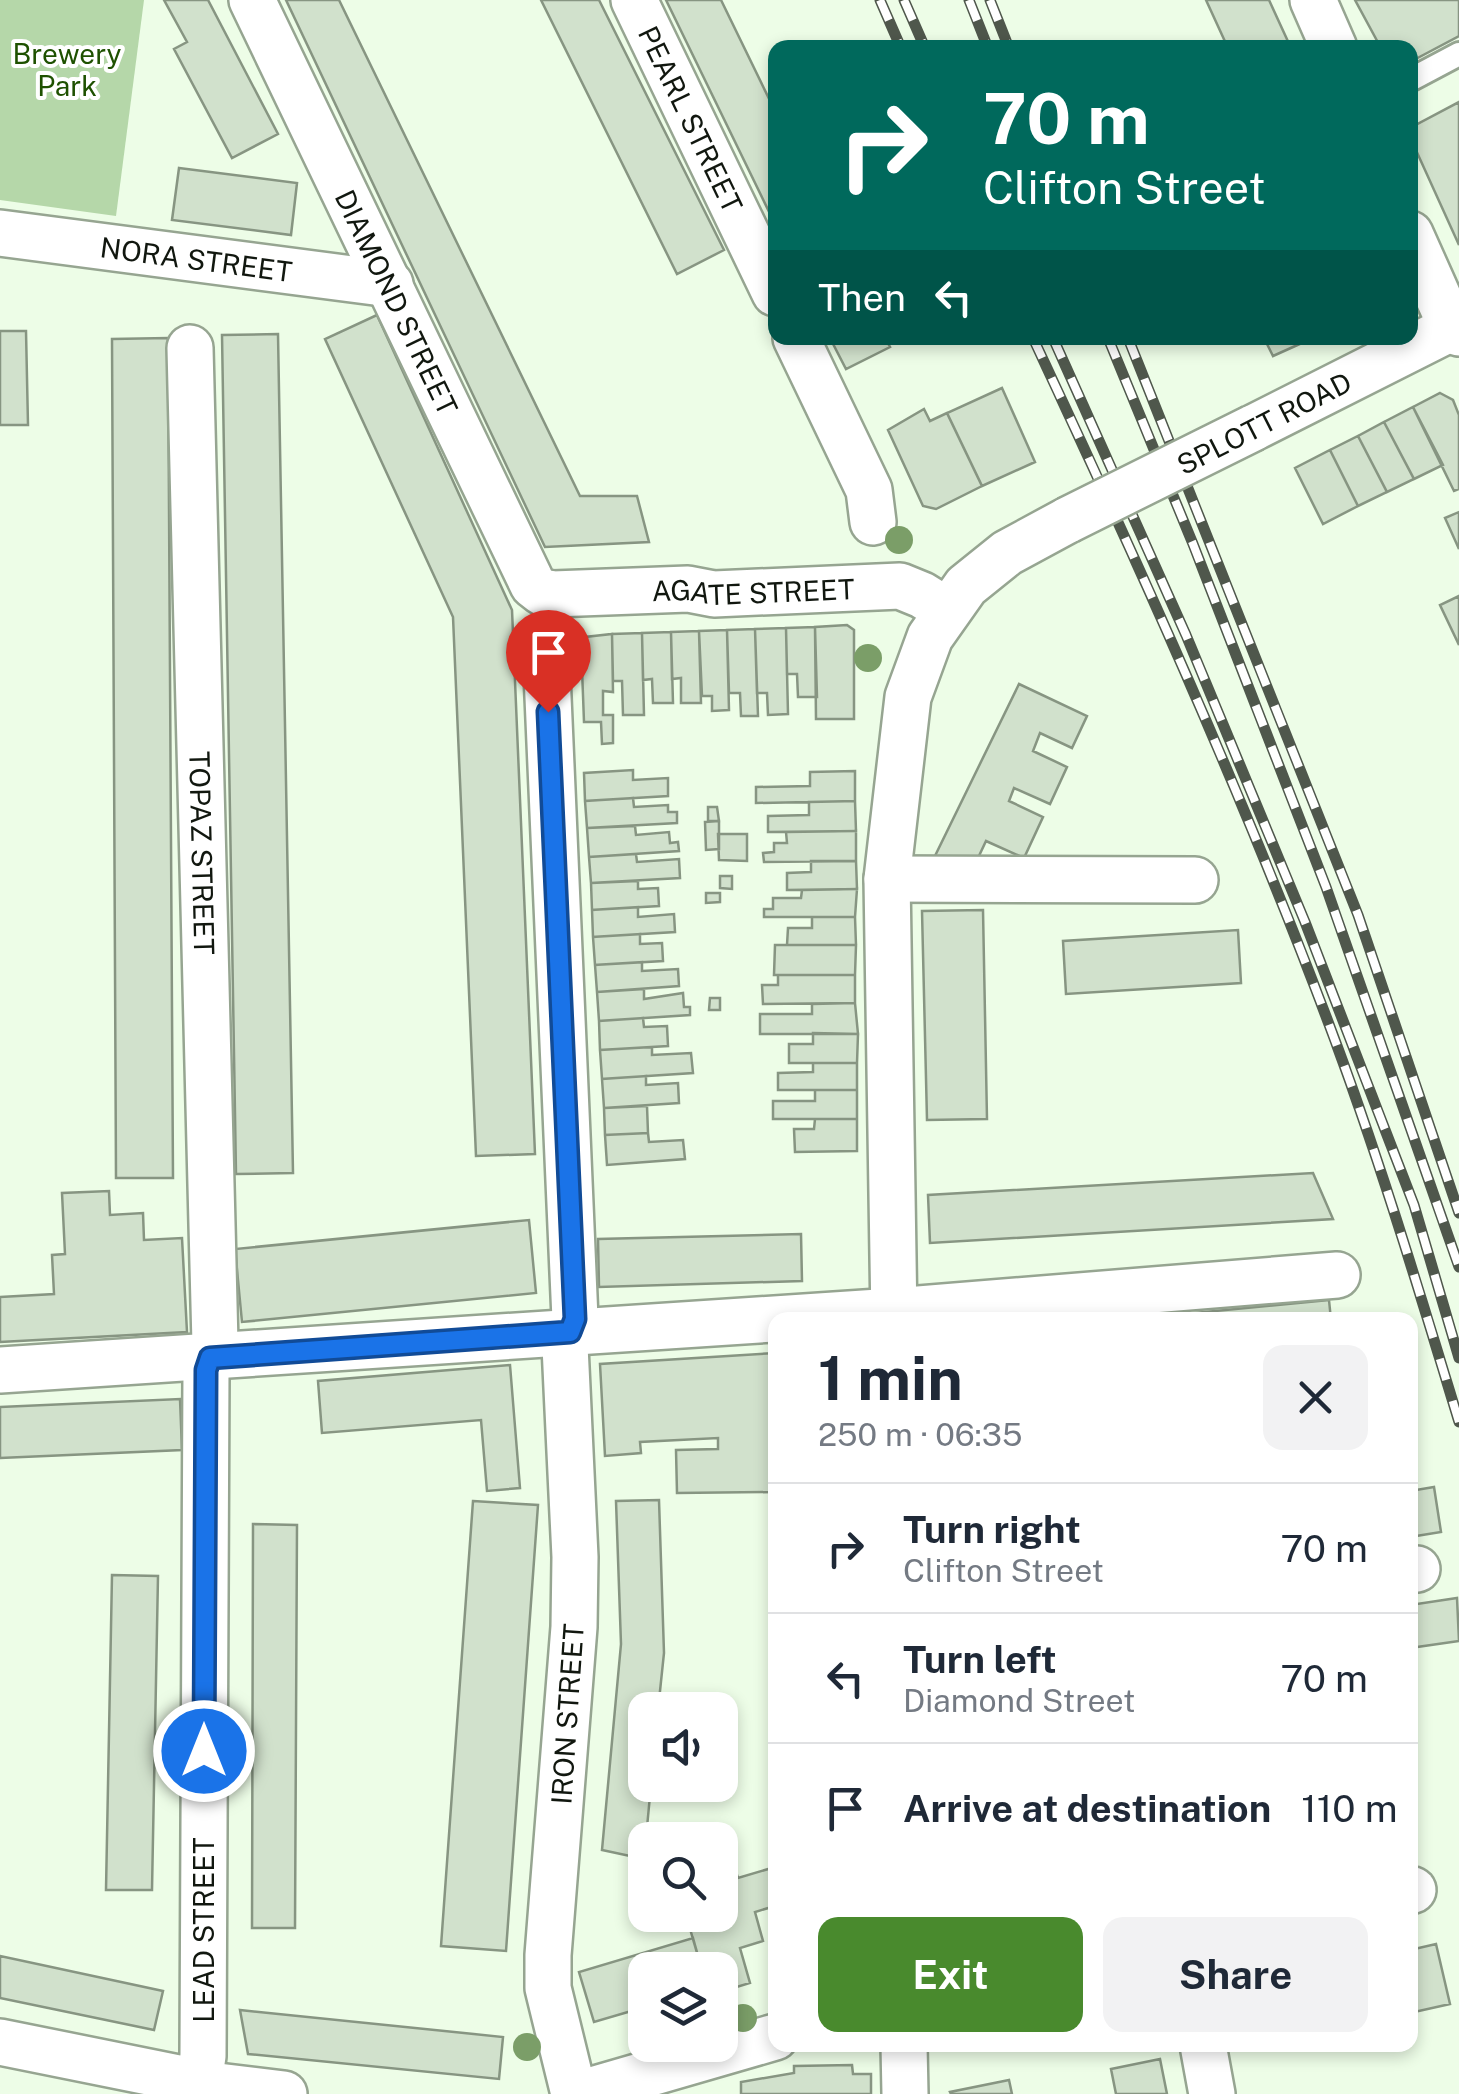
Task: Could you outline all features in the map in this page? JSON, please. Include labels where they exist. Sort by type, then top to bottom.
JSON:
[{"type":"street","name":"DIAMOND STREET","points":[[252,0],[533,585],[553,594]]},
{"type":"street","name":"PEARL STREET","points":[[634,0],[768,278]]},
{"type":"street","points":[[1314,0],[1331,40]]},
{"type":"street","name":"NORA STREET","points":[[0,234],[390,284]]},
{"type":"street","points":[[1418,252],[1444,310],[1458,328]]},
{"type":"street","name":"SPLOTT ROAD","points":[[894,1312],[888,879],[908,697],[919,661],[946,610],[985,569],[1007,553],[1458,328]]},
{"type":"street","points":[[799,345],[870,490],[874,522]]},
{"type":"street","name":"TOPAZ STREET","points":[[190,348],[215,1344],[210,1358]]},
{"type":"street","name":"AGATE STREET","points":[[553,594],[688,589],[714,594],[900,586],[946,610]]},
{"type":"street","points":[[547,674],[575,1319],[570,1332]]},
{"type":"street","points":[[888,879],[1195,880]]},
{"type":"street","points":[[937,1312],[1337,1275]]},
{"type":"street","points":[[0,1370],[768,1322]]},
{"type":"street","name":"IRON STREET","points":[[570,1332],[564,1346],[575,1557],[574,1627],[548,1972],[551,2005],[576,2094]]},
{"type":"street","name":"LEAD STREET","points":[[198,2088],[203,2037],[206,1370],[210,1358]]},
{"type":"street","points":[[576,2094],[768,2039]]},
{"type":"street","points":[[0,2042],[198,2088],[284,2094]]},
{"type":"street","points":[[904,2052],[905,2094]]},
{"type":"street","points":[[1204,2052],[1212,2094]]},
{"type":"lane","points":[[1418,76],[1459,54]]},
{"type":"green space","name":"Brewery Park","points":[[0,0],[144,0],[116,216],[0,200]]},
{"type":"building","points":[[164,0],[208,0],[278,134],[232,158],[174,49],[187,42]]},
{"type":"building","points":[[286,0],[339,0],[580,496],[637,496],[649,542],[545,547]]},
{"type":"building","points":[[541,0],[599,0],[724,250],[677,274]]},
{"type":"building","points":[[666,0],[721,0],[768,97],[768,210]]},
{"type":"building","points":[[1206,0],[1269,0],[1287,40],[1224,40]]},
{"type":"building","points":[[1355,0],[1459,0],[1459,36],[1418,58],[1418,40],[1377,40]]},
{"type":"building","points":[[1459,102],[1459,245],[1418,155],[1418,124]]},
{"type":"building","points":[[179,168],[297,183],[291,235],[172,220]]},
{"type":"building","points":[[377,315],[512,610],[535,1154],[476,1156],[453,617],[325,339]]},
{"type":"building","points":[[0,331],[26,331],[28,425],[0,425]]},
{"type":"building","points":[[278,334],[293,1173],[236,1174],[222,335]]},
{"type":"building","points":[[168,338],[173,1178],[116,1178],[112,339]]},
{"type":"building","points":[[834,345],[890,347],[846,369]]},
{"type":"building","points":[[1268,345],[1297,345],[1273,356]]},
{"type":"building","points":[[1002,388],[1035,462],[982,486],[947,413]]},
{"type":"building","points":[[1440,393],[1453,400],[1459,415],[1459,489],[1454,491],[1413,407]]},
{"type":"building","points":[[1413,407],[1443,465],[1414,479],[1384,422]]},
{"type":"building","points":[[924,409],[930,421],[947,413],[982,486],[936,509],[923,506],[888,430]]},
{"type":"building","points":[[1384,422],[1414,479],[1387,492],[1358,436]]},
{"type":"building","points":[[1358,436],[1387,492],[1358,506],[1330,450]]},
{"type":"building","points":[[1330,450],[1358,506],[1323,524],[1295,468]]},
{"type":"building","points":[[1459,512],[1459,549],[1445,518]]},
{"type":"building","points":[[1459,596],[1459,645],[1440,605]]},
{"type":"building","points":[[847,625],[854,630],[854,719],[816,719],[815,627]]},
{"type":"building","points":[[815,627],[817,697],[798,697],[797,674],[787,674],[786,628]]},
{"type":"building","points":[[786,628],[788,714],[768,715],[767,693],[757,693],[755,629]]},
{"type":"building","points":[[755,629],[758,716],[741,716],[740,693],[729,693],[727,630]]},
{"type":"building","points":[[727,630],[729,710],[712,711],[712,696],[702,696],[699,631]]},
{"type":"building","points":[[699,631],[701,703],[681,703],[681,678],[672,679],[671,632]]},
{"type":"building","points":[[671,632],[673,703],[653,703],[652,679],[643,680],[642,633]]},
{"type":"building","points":[[642,633],[644,715],[623,715],[622,681],[613,681],[612,634]]},
{"type":"building","points":[[612,634],[613,692],[603,691],[603,715],[613,715],[613,743],[602,744],[601,722],[584,722],[581,642],[585,637]]},
{"type":"building","points":[[1019,684],[1087,716],[1072,748],[1040,733],[1033,751],[1067,767],[1050,804],[1014,788],[1009,801],[1043,817],[1024,858],[986,841],[978,858],[934,858]]},
{"type":"building","points":[[633,770],[633,780],[668,778],[668,796],[585,801],[584,773]]},
{"type":"building","points":[[855,771],[855,801],[756,803],[756,787],[810,786],[810,772]]},
{"type":"building","points":[[633,798],[634,807],[668,805],[668,812],[677,812],[677,823],[587,828],[585,801]]},
{"type":"building","points":[[855,801],[856,831],[768,832],[768,816],[809,815],[809,802]]},
{"type":"building","points":[[708,807],[717,807],[719,821],[708,821]]},
{"type":"building","points":[[719,821],[719,849],[706,850],[705,822]]},
{"type":"building","points":[[635,826],[636,835],[669,832],[670,843],[678,842],[679,851],[589,857],[587,828]]},
{"type":"building","points":[[856,831],[856,861],[764,862],[763,853],[774,852],[774,843],[787,843],[786,832]]},
{"type":"building","points":[[718,834],[747,834],[747,861],[719,860]]},
{"type":"building","points":[[636,854],[637,862],[679,859],[680,878],[591,883],[589,857]]},
{"type":"building","points":[[811,861],[856,861],[857,889],[787,890],[787,873],[811,872]]},
{"type":"building","points":[[720,876],[732,876],[732,889],[720,888]]},
{"type":"building","points":[[638,881],[638,889],[658,888],[659,906],[592,910],[591,883]]},
{"type":"building","points":[[857,889],[855,917],[764,917],[764,909],[773,909],[773,898],[801,898],[802,890]]},
{"type":"building","points":[[706,893],[720,893],[720,902],[706,903]]},
{"type":"building","points":[[638,907],[638,917],[674,914],[675,932],[593,937],[592,910]]},
{"type":"building","points":[[983,910],[987,1119],[927,1120],[922,911]]},
{"type":"building","points":[[812,917],[855,917],[856,945],[787,945],[788,928],[812,928]]},
{"type":"building","points":[[1238,930],[1241,983],[1066,994],[1063,941]]},
{"type":"building","points":[[640,934],[640,944],[662,943],[663,961],[595,965],[593,937]]},
{"type":"building","points":[[775,945],[856,945],[855,975],[774,975]]},
{"type":"building","points":[[642,962],[642,971],[678,969],[679,986],[597,992],[595,965]]},
{"type":"building","points":[[778,975],[855,975],[855,1003],[763,1004],[762,985],[778,985]]},
{"type":"building","points":[[644,989],[644,999],[683,993],[684,1007],[690,1007],[690,1015],[599,1021],[597,992]]},
{"type":"building","points":[[710,998],[720,998],[720,1010],[709,1010]]},
{"type":"building","points":[[855,1003],[858,1034],[760,1034],[760,1014],[812,1014],[812,1004]]},
{"type":"building","points":[[643,1018],[644,1027],[667,1026],[668,1046],[600,1050],[599,1021]]},
{"type":"building","points":[[813,1033],[858,1034],[857,1063],[789,1063],[789,1044],[813,1044]]},
{"type":"building","points":[[652,1047],[652,1055],[691,1053],[693,1073],[602,1079],[600,1050]]},
{"type":"building","points":[[813,1063],[857,1063],[857,1090],[778,1090],[778,1073],[813,1072]]},
{"type":"building","points":[[646,1076],[646,1085],[678,1083],[679,1103],[604,1108],[602,1079]]},
{"type":"building","points":[[815,1090],[857,1090],[857,1119],[773,1119],[773,1101],[815,1101]]},
{"type":"building","points":[[647,1106],[648,1133],[605,1135],[604,1108]]},
{"type":"building","points":[[815,1119],[857,1119],[857,1151],[795,1152],[794,1129],[814,1129]]},
{"type":"building","points":[[648,1133],[649,1142],[683,1140],[685,1159],[607,1165],[605,1135]]},
{"type":"building","points":[[1313,1173],[1333,1219],[930,1243],[928,1195]]},
{"type":"building","points":[[109,1191],[110,1215],[143,1213],[144,1240],[182,1238],[187,1332],[0,1342],[0,1297],[54,1294],[52,1255],[65,1254],[62,1193]]},
{"type":"building","points":[[529,1220],[536,1293],[242,1322],[235,1249]]},
{"type":"building","points":[[801,1234],[802,1281],[599,1287],[598,1239]]},
{"type":"building","points":[[1329,1300],[1330,1312],[1205,1312]]},
{"type":"building","points":[[768,1353],[768,1492],[677,1493],[676,1450],[718,1449],[718,1438],[640,1442],[641,1453],[605,1456],[600,1364]]},
{"type":"building","points":[[510,1365],[520,1488],[487,1491],[481,1420],[322,1433],[318,1381]]},
{"type":"building","points":[[180,1399],[182,1450],[0,1458],[0,1407]]},
{"type":"building","points":[[1434,1487],[1441,1532],[1418,1536],[1418,1490]]},
{"type":"building","points":[[659,1500],[664,1653],[660,1692],[628,1692],[628,1802],[649,1802],[648,1822],[628,1822],[628,1856],[602,1850],[621,1644],[616,1501]]},
{"type":"building","points":[[473,1501],[538,1505],[506,1951],[441,1946]]},
{"type":"building","points":[[253,1524],[297,1525],[295,1928],[252,1928]]},
{"type":"building","points":[[112,1575],[158,1576],[152,1890],[106,1890]]},
{"type":"building","points":[[1457,1598],[1459,1641],[1418,1647],[1418,1604]]},
{"type":"building","points":[[768,1869],[768,1908],[755,1912],[763,1941],[740,1948],[750,1983],[738,1987],[738,1952],[697,1952],[691,1932],[738,1932],[738,1878]]},
{"type":"building","points":[[693,1938],[697,1952],[646,1952]]},
{"type":"building","points":[[1436,1944],[1450,2004],[1418,2011],[1418,1948]]},
{"type":"building","points":[[0,1956],[163,1991],[154,2030],[0,1998]]},
{"type":"building","points":[[628,1957],[628,2012],[594,2022],[579,1972]]},
{"type":"building","points":[[240,2010],[503,2037],[499,2079],[248,2054]]},
{"type":"building","points":[[1160,2059],[1167,2094],[1116,2094],[1111,2069]]},
{"type":"building","points":[[852,2065],[853,2074],[871,2074],[871,2094],[741,2094],[741,2082],[794,2073],[794,2066]]},
{"type":"building","points":[[1009,2080],[1012,2094],[950,2092]]},
{"type":"railway","points":[[880,0],[898,40]]},
{"type":"railway","points":[[904,0],[922,40]]},
{"type":"railway","points":[[969,0],[985,40]]},
{"type":"railway","points":[[990,0],[1006,40]]},
{"type":"railway","points":[[1036,345],[1186,676],[1294,933],[1363,1119],[1459,1422]]},
{"type":"railway","points":[[1056,345],[1186,635],[1305,922],[1414,1205],[1459,1358]]},
{"type":"railway","points":[[1111,345],[1326,887],[1459,1267]]},
{"type":"railway","points":[[1131,345],[1358,915],[1459,1213]]},
{"type":"route","points":[[204,1751],[206,1370],[210,1358],[570,1332],[575,1319],[548,712]]}]
